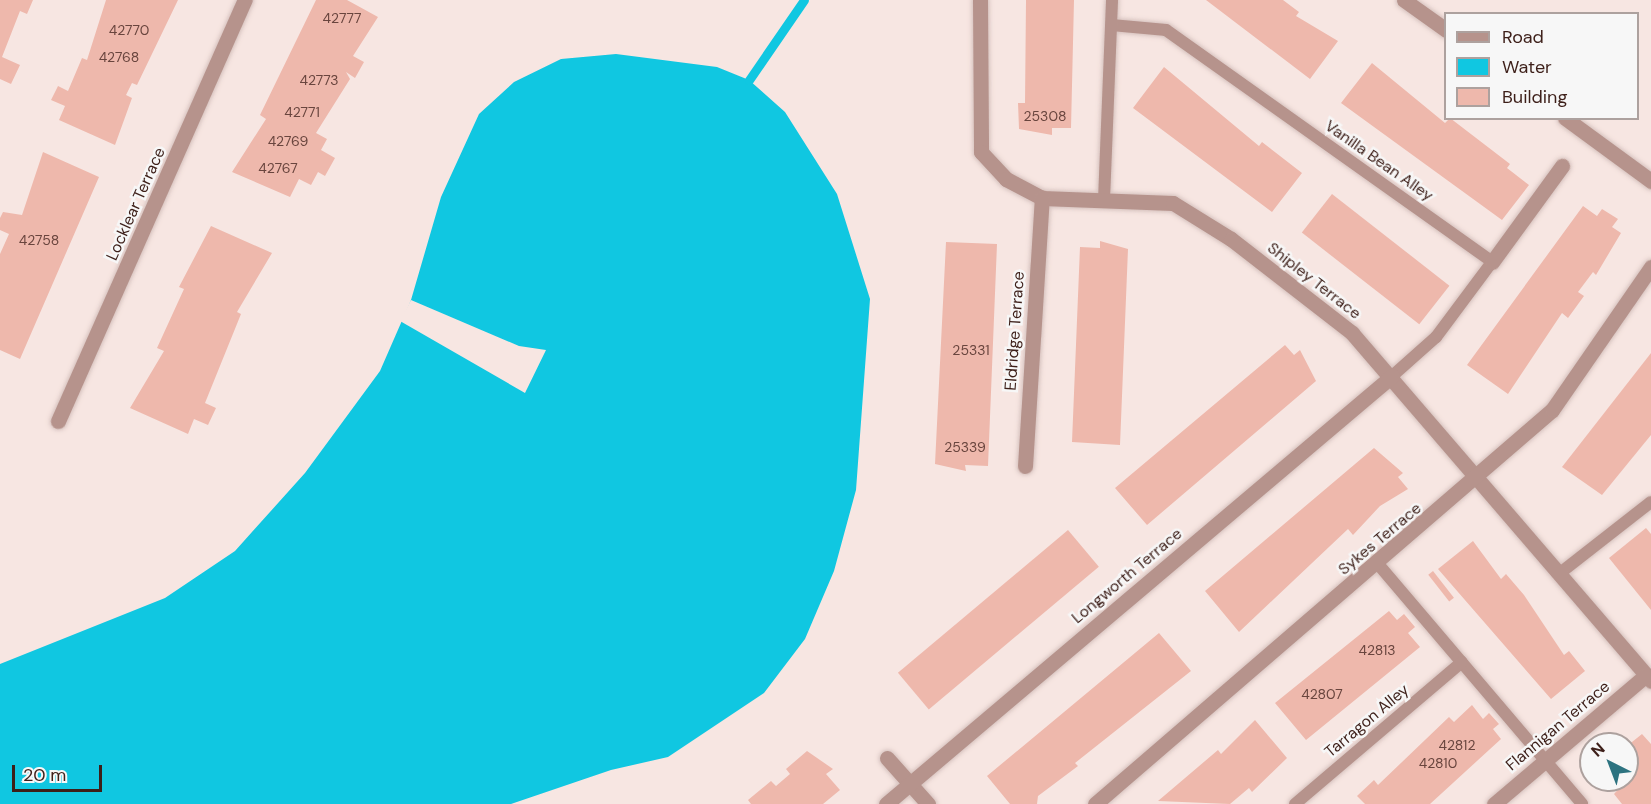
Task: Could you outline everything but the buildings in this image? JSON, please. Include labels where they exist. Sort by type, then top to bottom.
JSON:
[{"type":"street","name":"Locklear Terrace","points":[[58,421],[245,0]]},
{"type":"street","name":"Shipley Terrace","points":[[980,0],[981,152],[1006,179],[1042,198],[1173,203],[1231,240],[1352,333],[1392,376],[1649,678]]},
{"type":"street","points":[[1404,0],[1444,29]]},
{"type":"street","points":[[1568,120],[1651,181]]},
{"type":"street","points":[[1492,262],[1562,166]]},
{"type":"street","name":"Eldridge Terrace","points":[[1024,466],[1042,198]]},
{"type":"street","name":"Sykes Terrace","points":[[1100,802],[1479,478],[1552,410],[1651,267]]},
{"type":"street","name":"Longworth Terrace","points":[[886,804],[1392,376]]},
{"type":"street","name":"Flannigan Terrace","points":[[1494,804],[1649,678]]},
{"type":"street","points":[[887,758],[928,804]]},
{"type":"lane","points":[[1104,200],[1112,0]]},
{"type":"lane","name":"Vanilla Bean Alley","points":[[1112,25],[1166,30],[1492,262]]},
{"type":"lane","points":[[1392,376],[1436,337],[1492,262]]},
{"type":"lane","points":[[1560,573],[1651,502]]},
{"type":"lane","points":[[1378,564],[1582,804]]},
{"type":"lane","name":"Tarragon Alley","points":[[1295,804],[1461,662]]},
{"type":"water","points":[[616,54],[717,67],[749,80],[785,112],[837,194],[870,299],[856,490],[834,571],[805,639],[764,693],[668,757],[611,770],[511,804],[0,804],[0,664],[165,598],[235,551],[305,473],[380,371],[411,300],[441,197],[479,114],[514,82],[561,59]]},
{"type":"pier","points":[[411,300],[519,346],[546,350],[525,393],[400,321]]},
{"type":"waterway","points":[[749,80],[804,0]]}]
